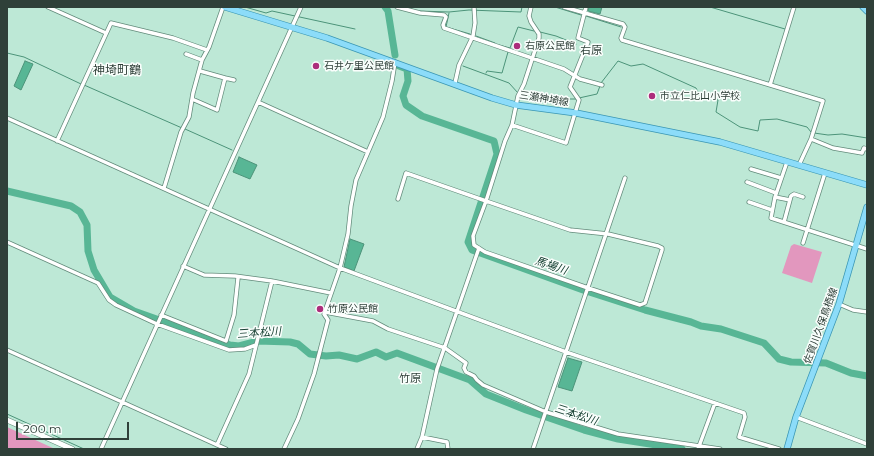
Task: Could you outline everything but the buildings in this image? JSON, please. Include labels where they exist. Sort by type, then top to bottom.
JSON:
[{"type":"main road","name":"三瀬神埼線","points":[[224,7],[292,27],[395,61],[492,98],[516,104],[576,113],[720,142],[867,185]]},
{"type":"main road","points":[[863,7],[867,11]]},
{"type":"main road","name":"佐賀川久保鳥栖線","points":[[787,449],[796,417],[839,304],[867,207]]},
{"type":"street","points":[[48,7],[106,33]]},
{"type":"street","points":[[164,188],[181,132],[189,117],[192,93],[200,71],[202,60],[208,50],[224,7]]},
{"type":"street","points":[[101,449],[301,7]]},
{"type":"street","points":[[397,7],[420,13],[444,15],[446,17],[443,25],[444,28],[473,36],[533,58],[574,75],[580,79],[602,85]]},
{"type":"street","points":[[398,199],[406,173],[480,199],[486,201],[570,230],[605,235],[662,248],[645,303],[640,305],[588,288],[474,245],[473,236],[486,201],[512,124],[519,94],[539,38],[539,34],[529,16],[531,7]]},
{"type":"street","points":[[564,7],[623,24],[622,40],[823,101],[813,135],[799,165]]},
{"type":"street","points":[[512,124],[566,143],[579,100],[570,87],[588,42],[578,38],[586,7]]},
{"type":"street","points":[[770,85],[794,7]]},
{"type":"street","points":[[455,83],[459,65],[473,36],[475,23],[474,9]]},
{"type":"street","points":[[57,141],[111,24],[173,38],[208,50]]},
{"type":"street","points":[[186,54],[202,60]]},
{"type":"street","points":[[284,449],[306,399],[318,359],[328,320],[324,314],[340,268],[348,234],[356,180],[387,104],[395,61]]},
{"type":"street","points":[[200,71],[234,80]]},
{"type":"street","points":[[192,99],[217,110],[226,78]]},
{"type":"street","points":[[258,102],[368,152]]},
{"type":"street","points":[[7,118],[164,188],[208,210],[340,268],[566,352],[715,403],[745,415],[739,435],[741,438],[779,449]]},
{"type":"street","points":[[813,135],[833,148],[862,153],[864,148],[867,149]]},
{"type":"street","points":[[787,162],[776,195],[771,218],[867,249]]},
{"type":"street","points":[[751,169],[781,178]]},
{"type":"street","points":[[803,243],[825,173]]},
{"type":"street","points":[[533,449],[625,178]]},
{"type":"street","points":[[747,182],[790,200]]},
{"type":"street","points":[[784,222],[792,194],[803,197]]},
{"type":"street","points":[[749,202],[772,210]]},
{"type":"street","points":[[7,242],[98,283],[109,300],[116,305],[157,324],[229,350],[256,345]]},
{"type":"street","points":[[417,449],[422,437],[437,370],[479,248]]},
{"type":"street","points":[[183,266],[204,275],[272,281],[331,293]]},
{"type":"street","points":[[161,315],[226,341],[234,315],[238,278]]},
{"type":"street","points":[[217,445],[249,374],[272,281]]},
{"type":"street","points":[[839,304],[853,310],[867,312]]},
{"type":"street","points":[[325,312],[373,321],[388,329],[445,348],[466,362],[464,368],[466,372],[474,376],[483,385],[546,412],[618,434],[699,448],[720,449]]},
{"type":"street","points":[[7,350],[226,449]]},
{"type":"street","points":[[699,448],[715,403]]},
{"type":"street","points":[[796,417],[867,444]]},
{"type":"street","points":[[7,420],[72,449]]},
{"type":"street","points":[[422,437],[447,442],[448,449]]},
{"type":"shaded area","points":[[589,7],[602,7],[600,14],[588,11]]},
{"type":"shaded area","points":[[25,61],[33,64],[21,90],[14,86]]},
{"type":"shaded area","points":[[239,157],[257,165],[250,179],[233,172]]},
{"type":"shaded area","points":[[350,239],[364,244],[354,271],[344,267]]},
{"type":"shaded area","points":[[794,244],[822,252],[812,283],[782,273],[791,246]]},
{"type":"shaded area","points":[[568,358],[582,362],[572,391],[558,387]]},
{"type":"shaded area","points":[[7,427],[55,449],[7,449]]},
{"type":"waterway","points":[[245,7],[266,13],[272,11],[355,29]]},
{"type":"waterway","name":"馬場川","points":[[385,7],[388,11],[395,55]]},
{"type":"waterway","points":[[404,7],[412,9]]},
{"type":"waterway","points":[[419,11],[449,12],[469,10],[521,12],[522,7]]},
{"type":"waterway","points":[[555,7],[581,15]]},
{"type":"waterway","points":[[710,7],[785,29]]},
{"type":"waterway","points":[[449,13],[446,27],[470,34]]},
{"type":"waterway","points":[[586,16],[621,27]]},
{"type":"waterway","points":[[499,45],[510,48],[518,27],[534,31]]},
{"type":"waterway","points":[[540,32],[556,36],[576,44]]},
{"type":"waterway","points":[[476,36],[495,43]]},
{"type":"waterway","points":[[486,73],[487,71],[502,73],[508,52]]},
{"type":"waterway","points":[[7,53],[24,57],[81,84]]},
{"type":"waterway","points":[[601,83],[618,61],[631,66],[643,64],[696,88],[698,92],[718,100],[716,112],[740,127],[758,131],[760,120],[777,119],[807,127],[811,132]]},
{"type":"waterway","name":"馬場川","points":[[399,66],[407,69],[408,81],[403,96],[406,105],[422,116],[494,141],[497,154],[468,242],[472,250],[583,290],[645,310],[701,326],[721,329],[764,343],[779,359],[791,362],[826,363],[851,373],[867,376]]},
{"type":"waterway","points":[[463,66],[509,83],[518,93]]},
{"type":"waterway","points":[[84,85],[182,128]]},
{"type":"waterway","points":[[579,98],[597,94],[600,86]]},
{"type":"waterway","points":[[520,96],[532,101],[551,99],[559,102],[567,99],[576,99]]},
{"type":"waterway","points":[[185,129],[232,150]]},
{"type":"waterway","points":[[814,133],[828,135],[842,134],[867,138]]},
{"type":"waterway","name":"三本松川","points":[[7,191],[71,206],[80,212],[87,225],[88,251],[94,270],[110,297],[134,311],[230,345],[239,346],[258,341],[290,342],[298,344],[310,354],[326,356],[339,355],[357,359],[376,352],[386,357],[397,353],[470,380],[486,394],[526,410],[584,430],[618,439],[682,449]]},
{"type":"waterway","points":[[7,414],[84,449]]},
{"type":"place","name":"右原公民館","points":[[517,46]]},
{"type":"place","name":"石井ケ里公民館","points":[[316,66]]},
{"type":"place","name":"市立仁比山小学校","points":[[652,96]]},
{"type":"place","name":"竹原公民館","points":[[320,309]]},
{"type":"district","name":"右原","points":[[591,51]]},
{"type":"district","name":"神埼町鶴","points":[[117,70]]},
{"type":"district","name":"竹原","points":[[410,379]]}]
